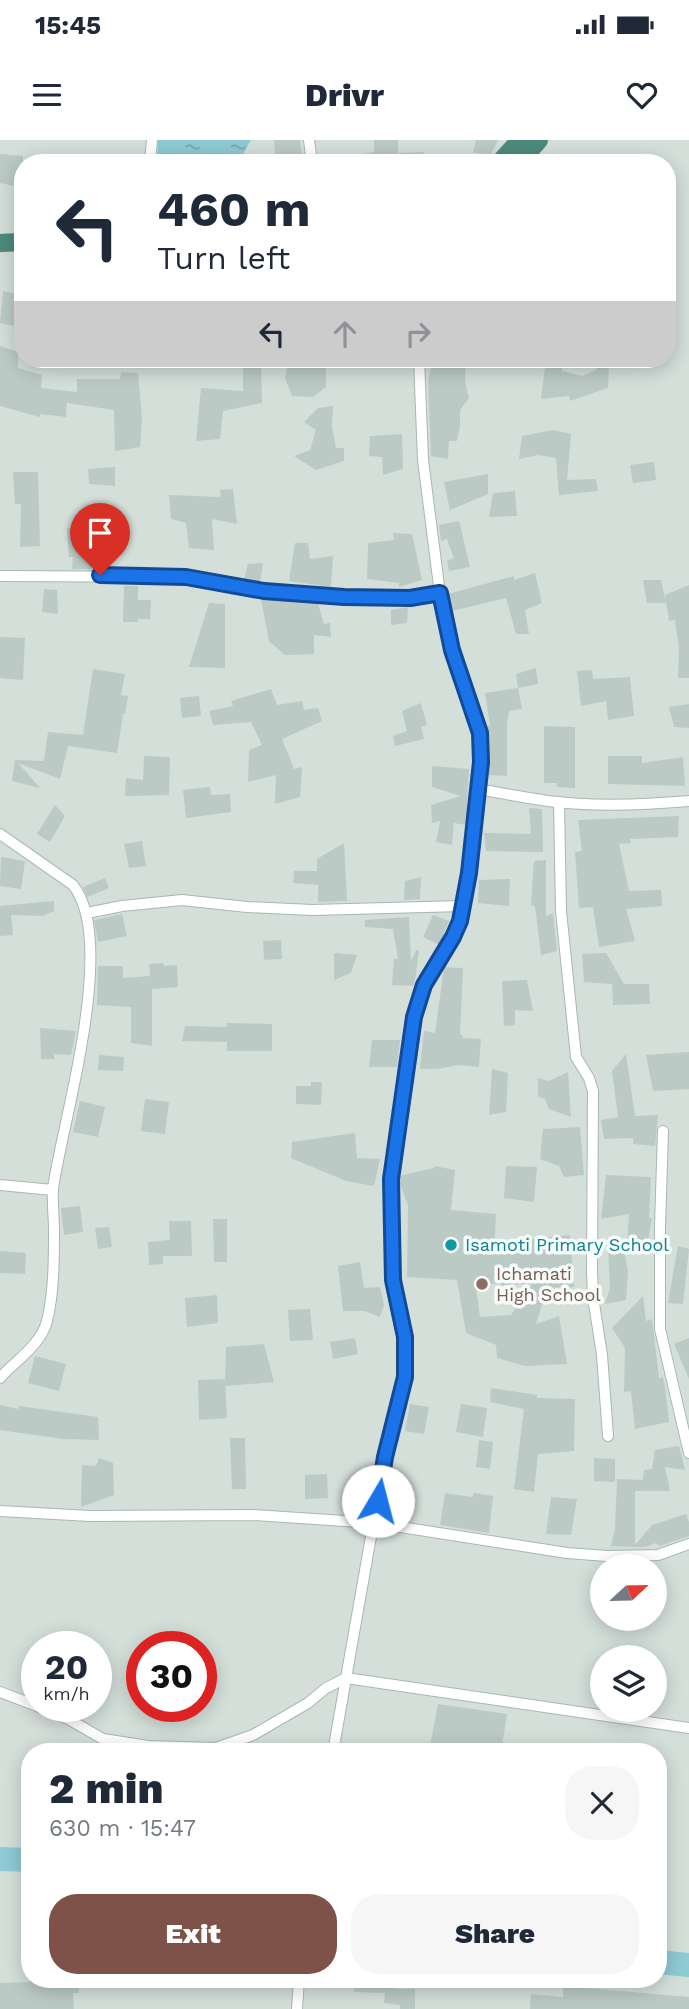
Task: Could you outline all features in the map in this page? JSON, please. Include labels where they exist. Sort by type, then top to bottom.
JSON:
[{"type":"highway","points":[[507,154],[520,140]]},
{"type":"highway","points":[[527,154],[539,140]]},
{"type":"street","points":[[335,1743],[385,1457],[405,1377],[405,1337],[393,1280],[391,1179],[414,1017],[424,985],[453,937],[463,906],[478,789],[480,733],[452,650],[440,593],[423,460],[419,368]]},
{"type":"street","points":[[0,576],[186,577],[264,591],[362,598],[410,598],[440,593]]},
{"type":"street","points":[[478,789],[559,802],[650,804],[689,801]]},
{"type":"street","points":[[559,802],[561,911],[576,1057],[589,1078],[593,1091],[593,1297],[602,1355],[608,1436]]},
{"type":"street","points":[[0,834],[73,885],[87,913],[89,951],[77,1079],[53,1190],[54,1240],[47,1322],[24,1356],[0,1378]]},
{"type":"street","points":[[87,913],[122,906],[182,900],[312,910],[463,906]]},
{"type":"street","points":[[663,1131],[660,1329],[689,1453]]},
{"type":"street","points":[[0,1185],[53,1190]]},
{"type":"street","points":[[0,1511],[90,1516],[253,1515],[375,1523],[566,1553],[607,1556],[658,1555],[689,1544]]},
{"type":"street","points":[[230,1743],[253,1735],[346,1678],[689,1728]]},
{"type":"street","points":[[0,1692],[21,1700]]},
{"type":"street","points":[[73,1722],[103,1739],[129,1743]]},
{"type":"street","points":[[297,2009],[298,1988]]},
{"type":"shaded area","points":[[0,140],[689,140],[689,2009],[0,2009]]},
{"type":"water","points":[[158,140],[251,140],[243,154],[157,154]]},
{"type":"building","points":[[274,140],[300,140],[302,154],[275,154]]},
{"type":"building","points":[[374,140],[398,140],[398,153],[424,154],[363,154],[374,152]]},
{"type":"building","points":[[476,140],[498,140],[491,154],[473,153]]},
{"type":"building","points":[[0,154],[14,155],[14,186],[0,183]]},
{"type":"building","points":[[3,291],[14,293],[14,326],[0,323]]},
{"type":"building","points":[[0,346],[14,351],[14,368],[42,375],[41,388],[77,392],[77,379],[120,379],[121,372],[138,373],[142,419],[140,447],[115,451],[114,410],[67,403],[66,417],[40,414],[40,417],[0,406]]},
{"type":"building","points":[[243,368],[261,368],[262,403],[223,411],[220,439],[196,441],[201,388],[243,391]]},
{"type":"building","points":[[287,368],[326,368],[326,387],[313,397],[292,396],[285,378]]},
{"type":"building","points":[[431,368],[466,368],[465,382],[469,398],[460,410],[457,441],[449,441],[448,459],[431,456],[428,381]]},
{"type":"building","points":[[545,368],[562,368],[562,371],[582,376],[609,368],[608,388],[570,401],[569,396],[541,399]]},
{"type":"building","points":[[333,406],[332,427],[336,448],[344,448],[344,461],[316,470],[294,456],[310,450],[316,430],[304,422],[318,408]]},
{"type":"building","points":[[553,430],[571,434],[567,480],[596,479],[598,491],[559,495],[556,458],[538,455],[519,459],[522,436]]},
{"type":"building","points":[[402,434],[403,469],[383,475],[382,457],[369,456],[370,436]]},
{"type":"building","points":[[654,462],[656,480],[633,483],[630,465]]},
{"type":"building","points":[[115,467],[115,486],[89,484],[88,469]]},
{"type":"building","points":[[13,472],[38,472],[40,546],[20,547],[21,504],[15,504]]},
{"type":"building","points":[[488,474],[488,494],[450,510],[444,482]]},
{"type":"building","points":[[233,489],[237,524],[212,519],[214,550],[189,548],[186,523],[171,519],[169,495],[221,497],[220,490]]},
{"type":"building","points":[[515,491],[517,516],[489,517],[493,493]]},
{"type":"building","points":[[102,520],[102,546],[107,546],[105,569],[72,569],[73,557],[69,557],[67,528],[91,528],[90,521]]},
{"type":"building","points":[[459,521],[470,567],[449,571],[447,561],[454,558],[447,539],[441,541],[439,525]]},
{"type":"building","points":[[393,533],[412,534],[422,580],[399,587],[399,583],[367,579],[368,543],[394,540]]},
{"type":"building","points":[[295,543],[308,543],[310,559],[333,556],[331,587],[289,581]]},
{"type":"building","points":[[263,563],[260,582],[244,579],[248,564]]},
{"type":"building","points":[[535,573],[542,603],[525,610],[529,634],[516,634],[506,598],[452,611],[448,594]]},
{"type":"building","points":[[643,580],[661,580],[666,603],[647,603]]},
{"type":"building","points":[[689,585],[689,678],[678,678],[679,648],[675,620],[669,621],[665,595]]},
{"type":"building","points":[[124,586],[138,586],[138,600],[151,600],[150,619],[123,622]]},
{"type":"building","points":[[44,589],[57,590],[58,614],[42,612]]},
{"type":"building","points":[[261,599],[318,603],[324,624],[330,623],[331,637],[314,635],[314,654],[285,655],[269,641]]},
{"type":"building","points":[[209,603],[225,604],[225,668],[189,667]]},
{"type":"building","points":[[408,607],[407,623],[391,625],[391,610]]},
{"type":"building","points":[[0,637],[25,638],[23,680],[0,678]]},
{"type":"building","points":[[536,668],[538,684],[518,688],[516,674]]},
{"type":"building","points":[[93,669],[125,674],[121,695],[128,696],[117,753],[68,746],[60,779],[18,763],[40,788],[12,781],[15,760],[44,761],[48,732],[83,735]]},
{"type":"building","points":[[592,670],[593,679],[630,677],[634,716],[608,720],[606,701],[581,706],[577,671]]},
{"type":"building","points":[[518,688],[522,709],[509,711],[507,723],[507,776],[488,775],[487,726],[490,726],[485,693]]},
{"type":"building","points":[[271,689],[277,705],[302,701],[304,710],[318,708],[322,721],[282,739],[294,769],[302,767],[300,797],[275,804],[276,775],[248,782],[249,750],[262,745],[251,722],[213,725],[209,711],[233,706],[231,701]]},
{"type":"building","points":[[199,696],[201,716],[182,718],[180,698]]},
{"type":"building","points":[[421,703],[427,725],[421,727],[424,739],[395,746],[393,736],[407,731],[402,711]]},
{"type":"building","points":[[689,704],[689,728],[674,727],[669,707]]},
{"type":"building","points":[[544,726],[575,727],[575,788],[544,783]]},
{"type":"building","points":[[144,756],[170,757],[169,795],[125,796],[126,778],[143,780]]},
{"type":"building","points":[[608,756],[642,756],[642,763],[683,757],[685,786],[608,784]]},
{"type":"building","points":[[432,766],[469,769],[466,825],[454,823],[452,845],[436,842],[440,821],[432,823],[431,805],[461,796],[432,787]]},
{"type":"building","points":[[210,787],[211,795],[230,794],[231,812],[186,818],[183,790]]},
{"type":"building","points":[[55,805],[65,816],[50,842],[37,834]]},
{"type":"building","points":[[529,808],[542,809],[543,852],[486,851],[484,833],[531,834]]},
{"type":"building","points":[[679,816],[678,837],[630,839],[631,843],[619,844],[629,891],[661,890],[662,906],[626,909],[635,941],[599,947],[593,907],[579,908],[575,852],[582,851],[578,820]]},
{"type":"building","points":[[142,841],[146,866],[129,868],[124,844]]},
{"type":"building","points":[[344,843],[347,901],[318,902],[318,885],[293,883],[294,871],[317,871],[317,859]]},
{"type":"building","points":[[1,857],[25,861],[21,889],[0,886]]},
{"type":"building","points":[[546,860],[546,916],[553,913],[557,951],[541,955],[535,906],[531,905],[534,861]]},
{"type":"building","points":[[421,877],[420,899],[404,900],[405,881]]},
{"type":"building","points":[[105,878],[109,888],[87,897],[83,887]]},
{"type":"building","points":[[510,879],[509,906],[478,903],[479,880]]},
{"type":"building","points":[[54,901],[54,911],[43,916],[11,915],[13,935],[0,936],[0,906]]},
{"type":"building","points":[[122,914],[127,936],[98,942],[94,920]]},
{"type":"building","points":[[433,915],[449,921],[439,945],[423,937]]},
{"type":"building","points":[[409,917],[411,961],[416,950],[419,951],[414,986],[392,985],[394,959],[398,959],[393,929],[365,927],[365,920]]},
{"type":"building","points":[[281,940],[282,959],[264,960],[263,941]]},
{"type":"building","points":[[334,953],[357,955],[351,973],[334,980]]},
{"type":"building","points":[[606,953],[624,984],[649,984],[650,1004],[613,1005],[612,984],[584,982],[582,954]]},
{"type":"building","points":[[163,963],[164,966],[177,965],[178,987],[152,989],[152,1046],[131,1043],[131,1007],[97,1005],[98,966],[123,966],[123,978],[150,976],[149,964]]},
{"type":"building","points":[[444,967],[463,968],[460,1035],[463,1035],[462,1038],[481,1039],[479,1067],[458,1065],[420,1069],[424,1031],[435,1033]]},
{"type":"building","points":[[527,980],[533,1011],[515,1010],[515,1025],[504,1026],[502,981]]},
{"type":"building","points":[[227,1023],[272,1024],[272,1051],[227,1051],[227,1042],[182,1041],[185,1026],[227,1027]]},
{"type":"building","points":[[40,1028],[76,1031],[71,1055],[54,1054],[54,1059],[41,1059]]},
{"type":"building","points":[[372,1040],[400,1040],[397,1067],[369,1067]]},
{"type":"building","points":[[689,1052],[689,1089],[653,1091],[646,1055]]},
{"type":"building","points":[[626,1054],[635,1116],[658,1115],[655,1146],[633,1144],[633,1138],[604,1139],[601,1120],[618,1117],[612,1071]]},
{"type":"building","points":[[99,1055],[124,1057],[123,1071],[98,1070]]},
{"type":"building","points":[[492,1069],[508,1073],[506,1112],[489,1115]]},
{"type":"building","points":[[568,1072],[571,1117],[549,1109],[545,1099],[538,1096],[538,1078],[549,1081]]},
{"type":"building","points":[[311,1082],[322,1082],[321,1105],[296,1104],[296,1086],[311,1086]]},
{"type":"building","points":[[145,1099],[169,1102],[165,1134],[141,1131]]},
{"type":"building","points":[[80,1101],[105,1107],[98,1137],[73,1132]]},
{"type":"building","points":[[580,1127],[584,1175],[564,1177],[559,1166],[540,1159],[543,1129]]},
{"type":"building","points":[[355,1133],[357,1158],[380,1159],[374,1186],[346,1181],[291,1158],[292,1142]]},
{"type":"building","points":[[506,1166],[537,1167],[534,1202],[504,1198]]},
{"type":"building","points":[[434,1168],[455,1170],[451,1210],[496,1214],[494,1252],[531,1251],[528,1239],[570,1235],[574,1287],[547,1288],[536,1324],[559,1316],[567,1364],[525,1366],[497,1358],[496,1345],[466,1333],[457,1280],[407,1277],[408,1205],[399,1176]],"holes":[[[475,1281],[502,1285],[532,1284],[511,1315],[480,1317]]]},
{"type":"building","points":[[606,1175],[651,1177],[649,1218],[652,1218],[647,1248],[627,1246],[629,1214],[601,1219]]},
{"type":"building","points":[[80,1206],[83,1232],[64,1235],[61,1208]]},
{"type":"building","points":[[213,1219],[227,1219],[227,1262],[214,1262]]},
{"type":"building","points":[[169,1221],[191,1221],[192,1256],[163,1256],[163,1264],[149,1265],[148,1242],[170,1240]]},
{"type":"building","points":[[109,1227],[112,1247],[98,1249],[95,1228]]},
{"type":"building","points":[[608,1246],[623,1246],[628,1271],[626,1300],[605,1304],[610,1288]]},
{"type":"building","points":[[678,1246],[689,1249],[683,1304],[668,1303]]},
{"type":"building","points":[[0,1251],[26,1253],[25,1274],[0,1273]]},
{"type":"building","points":[[360,1262],[364,1288],[380,1287],[384,1305],[380,1317],[364,1311],[343,1311],[338,1266]]},
{"type":"building","points":[[217,1295],[218,1323],[187,1327],[185,1298]]},
{"type":"building","points":[[643,1296],[646,1321],[652,1319],[659,1378],[663,1377],[669,1422],[635,1429],[631,1391],[624,1392],[625,1348],[612,1328]]},
{"type":"building","points":[[310,1309],[313,1340],[290,1341],[288,1310]]},
{"type":"building","points":[[355,1338],[358,1354],[333,1359],[330,1342]]},
{"type":"building","points":[[689,1338],[689,1379],[674,1344]]},
{"type":"building","points":[[264,1344],[274,1382],[225,1386],[226,1347]]},
{"type":"building","points":[[35,1356],[66,1364],[59,1391],[28,1383]]},
{"type":"building","points":[[225,1379],[227,1418],[199,1420],[198,1380]]},
{"type":"building","points":[[491,1388],[537,1395],[537,1398],[575,1399],[574,1451],[538,1454],[534,1492],[514,1489],[524,1409],[490,1402]]},
{"type":"building","points":[[410,1404],[429,1407],[424,1434],[405,1431]]},
{"type":"building","points":[[461,1404],[487,1408],[483,1437],[456,1432]]},
{"type":"building","points":[[0,1405],[98,1417],[99,1440],[63,1439],[0,1430]]},
{"type":"building","points":[[230,1438],[245,1438],[246,1489],[232,1489]]},
{"type":"building","points":[[479,1440],[493,1442],[490,1469],[476,1467]]},
{"type":"building","points":[[679,1446],[685,1470],[665,1467],[670,1491],[635,1491],[635,1545],[652,1525],[686,1514],[689,1536],[659,1546],[656,1543],[645,1547],[611,1546],[615,1529],[617,1479],[643,1480],[644,1470],[652,1469],[655,1450]]},
{"type":"building","points":[[99,1458],[113,1463],[114,1495],[81,1507],[82,1465],[96,1466]]},
{"type":"building","points":[[594,1458],[615,1459],[615,1482],[594,1481]]},
{"type":"building","points":[[327,1474],[328,1498],[305,1499],[305,1475]]},
{"type":"building","points":[[445,1493],[472,1497],[474,1493],[493,1496],[489,1533],[440,1525]]},
{"type":"building","points":[[551,1497],[577,1499],[571,1535],[546,1534]]},
{"type":"building","points":[[438,1704],[507,1714],[502,1743],[431,1743]]},
{"type":"building","points":[[21,1982],[21,1988],[79,1988],[79,1993],[73,1993],[74,2009],[0,2009],[0,1983]]},
{"type":"building","points":[[354,1988],[415,1989],[415,2009],[400,2009],[400,2005],[384,2003],[385,1993],[354,1992]]},
{"type":"building","points":[[563,1988],[586,1988],[689,1997],[689,2009],[530,2009],[531,1994],[563,1997]]},
{"type":"waterway","points":[[0,1859],[21,1860]]},
{"type":"waterway","points":[[667,1963],[689,1965]]},
{"type":"place","name":"Isamoti Primary School","points":[[451,1245]]},
{"type":"place","name":"Ichamati High School","points":[[482,1284]]},
{"type":"route","points":[[100,575],[186,577],[264,591],[344,597],[410,598],[440,593],[452,650],[480,733],[481,762],[469,873],[460,921],[424,985],[416,1006],[391,1179],[393,1280],[405,1337],[406,1362],[378,1501]]}]
